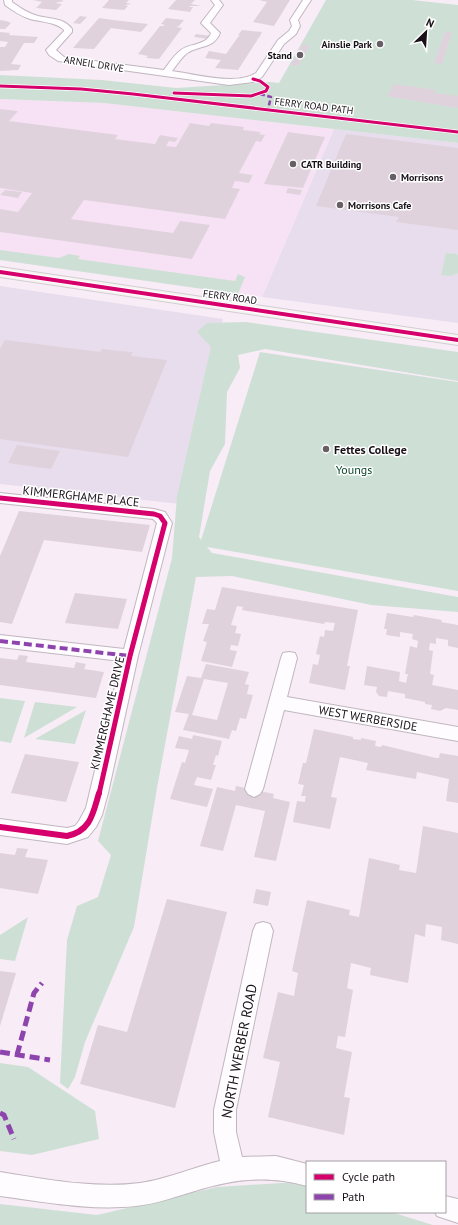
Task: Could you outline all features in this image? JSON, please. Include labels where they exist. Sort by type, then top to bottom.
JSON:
[{"type":"main road","name":"FERRY ROAD","points":[[0,272],[458,340]]},
{"type":"street","name":"ARNEIL DRIVE","points":[[8,0],[8,3],[12,7],[36,18],[62,23],[66,26],[68,32],[51,50],[52,53],[61,59],[229,82],[253,79],[259,75],[281,42],[296,26],[294,20],[307,0]]},
{"type":"street","points":[[166,74],[182,53],[192,48],[209,43],[214,38],[216,33],[206,23],[219,4],[215,0]]},
{"type":"street","name":"KIMMERGHAME PLACE","points":[[1,499],[154,514],[160,516]]},
{"type":"street","name":"KIMMERGHAME DRIVE","points":[[0,827],[67,836],[75,836],[86,828],[94,811],[99,793],[130,656],[164,523],[160,516]]},
{"type":"street","points":[[0,641],[130,656]]},
{"type":"street","points":[[254,790],[279,702],[289,658]]},
{"type":"street","name":"WEST WERBERSIDE","points":[[279,702],[458,734]]},
{"type":"street","name":"NORTH WERBER ROAD","points":[[234,1170],[225,1132],[226,1110],[263,931]]},
{"type":"street","points":[[0,1184],[62,1194],[88,1196],[134,1195],[160,1190],[195,1179],[234,1170],[265,1167],[279,1168],[306,1175]]},
{"type":"street","points":[[446,1208],[458,1211]]},
{"type":"shaded area","points":[[0,99],[104,103],[334,129],[262,297],[0,260]]},
{"type":"shaded area","points":[[334,129],[458,143],[458,323],[262,297]]},
{"type":"shaded area","points":[[0,286],[223,319],[180,504],[0,484]]},
{"type":"green space","points":[[326,0],[412,0],[458,5],[458,143],[104,103],[0,99],[0,75],[102,80],[176,88],[270,82],[279,83]]},
{"type":"green space","points":[[0,250],[59,258],[69,254],[80,256],[78,259],[235,281],[238,274],[245,277],[238,294],[0,260]]},
{"type":"green space","points":[[446,253],[457,254],[458,256],[458,273],[451,276],[441,275]]},
{"type":"green space","name":"Fettes College","points":[[246,322],[458,352],[458,381],[265,349],[238,355],[240,368],[227,392],[225,444],[210,471],[199,537],[201,540],[260,352],[458,382],[458,591],[207,547],[212,553],[458,597],[458,612],[371,605],[232,576],[196,577],[157,788],[134,927],[85,1042],[75,1077],[68,1089],[60,1083],[67,940],[77,906],[98,897],[111,855],[98,841],[172,558],[177,496],[211,347],[197,332],[207,323]]},
{"type":"green space","points":[[0,698],[25,701],[11,743],[0,741]]},
{"type":"green space","points":[[35,702],[77,707],[24,738]]},
{"type":"green space","points":[[86,710],[75,744],[35,739]]},
{"type":"green space","points":[[28,917],[15,961],[0,959],[0,935]]},
{"type":"green space","points":[[0,1063],[28,1067],[95,1111],[99,1139],[32,1155],[0,1151]]},
{"type":"green space","points":[[297,1182],[306,1185],[306,1213],[394,1213],[433,1225],[0,1225],[0,1204],[97,1215],[217,1187]]},
{"type":"building","points":[[33,0],[64,1],[55,3],[62,4],[56,10],[36,8],[42,2]]},
{"type":"building","points":[[109,0],[129,0],[126,3],[132,4],[125,5],[128,6],[124,10],[102,8]]},
{"type":"building","points":[[176,0],[195,0],[191,4],[202,6],[190,6],[189,7],[193,7],[190,12],[168,9]]},
{"type":"building","points":[[259,0],[290,0],[274,26],[253,22],[267,2]]},
{"type":"building","points":[[80,16],[87,17],[80,24],[73,23]]},
{"type":"building","points":[[99,18],[148,24],[141,32],[111,28],[94,49],[73,48]]},
{"type":"building","points":[[166,18],[184,20],[179,26],[176,27],[182,28],[159,59],[146,58],[148,56],[138,54],[160,26],[165,25],[161,24]]},
{"type":"building","points":[[0,20],[11,23],[5,29],[0,29]]},
{"type":"building","points":[[242,30],[262,32],[259,38],[256,39],[258,39],[238,70],[215,68],[221,60],[205,58],[209,51],[226,54]]},
{"type":"building","points":[[0,32],[10,33],[9,35],[38,37],[34,43],[24,43],[11,64],[21,65],[18,70],[0,71],[0,47],[5,47],[8,42],[0,41]]},
{"type":"building","points":[[445,32],[452,32],[442,64],[434,63]]},
{"type":"building","points":[[196,34],[211,36],[209,39],[194,37]]},
{"type":"building","name":"Stand","points":[[302,45],[310,45],[298,66],[291,65]]},
{"type":"building","points":[[394,84],[436,90],[434,93],[458,96],[458,108],[387,96]]},
{"type":"building","points":[[0,109],[18,111],[9,121],[118,135],[115,139],[155,144],[160,135],[178,138],[175,142],[169,141],[166,146],[176,147],[190,123],[209,126],[211,123],[244,127],[243,130],[261,132],[259,134],[265,135],[261,142],[256,141],[239,173],[253,175],[249,183],[235,181],[232,188],[240,189],[225,219],[84,200],[71,219],[173,233],[180,221],[210,225],[192,259],[0,232],[0,209],[18,212],[32,193],[0,188]]},
{"type":"building","name":"CATR Building","points":[[288,132],[325,137],[303,188],[264,184]]},
{"type":"building","name":"Morrisons","points":[[346,134],[458,148],[458,230],[396,222],[399,217],[316,206]]},
{"type":"building","points":[[288,188],[302,190],[300,195],[286,193]]},
{"type":"building","points":[[5,190],[22,192],[18,198],[0,195]]},
{"type":"building","points":[[5,340],[100,352],[102,349],[133,352],[131,356],[167,360],[128,457],[0,439],[0,349]]},
{"type":"building","points":[[17,445],[60,451],[51,469],[8,463]]},
{"type":"building","points":[[19,511],[150,525],[142,552],[44,540],[12,624],[0,622],[0,556]]},
{"type":"building","points":[[222,587],[358,610],[347,666],[350,666],[345,690],[309,683],[313,664],[318,665],[320,655],[316,654],[320,636],[324,637],[325,630],[333,631],[335,623],[325,622],[324,624],[242,610],[243,607],[237,606],[231,625],[237,626],[235,633],[241,634],[238,646],[231,645],[230,650],[237,651],[232,667],[201,661],[207,642],[203,641],[209,624],[202,624],[207,609],[215,610]]},
{"type":"building","points":[[75,593],[127,599],[118,629],[65,623]]},
{"type":"building","points":[[387,613],[413,617],[414,615],[442,620],[441,622],[458,625],[458,648],[448,646],[448,640],[436,638],[436,644],[430,643],[429,650],[433,651],[430,674],[434,675],[432,685],[458,690],[458,710],[446,708],[440,711],[431,709],[432,705],[405,698],[405,694],[388,691],[387,697],[379,696],[376,692],[377,687],[364,685],[367,666],[400,672],[399,681],[406,683],[408,674],[405,674],[410,646],[417,648],[418,641],[412,639],[413,634],[400,632],[400,637],[386,635],[387,629],[384,629]]},
{"type":"building","points":[[19,655],[28,656],[26,662],[74,668],[76,662],[86,664],[84,669],[104,672],[96,698],[0,685],[0,658],[17,660]]},
{"type":"building","points":[[206,664],[249,672],[245,684],[249,685],[247,694],[253,695],[246,719],[240,718],[236,731],[232,730],[229,739],[183,730],[189,714],[175,712],[187,676],[201,678]],"holes":[[[204,679],[228,683],[217,720],[192,715]]]},
{"type":"building","points":[[314,729],[353,737],[353,739],[361,740],[361,738],[376,741],[375,746],[381,747],[382,745],[436,758],[439,758],[440,753],[458,756],[458,803],[446,801],[449,779],[417,772],[416,779],[366,770],[368,763],[340,757],[331,797],[337,798],[330,829],[293,822],[297,801],[305,802],[306,796],[301,796],[304,785],[298,784],[303,763],[306,763]]},
{"type":"building","points":[[193,735],[222,741],[218,756],[216,755],[213,765],[216,765],[211,780],[197,777],[194,785],[213,789],[207,807],[170,799],[182,762],[185,763],[189,750],[175,748],[179,736],[192,739]]},
{"type":"building","points":[[25,754],[79,762],[66,802],[11,793]]},
{"type":"building","points":[[236,786],[274,794],[273,798],[290,802],[276,861],[254,857],[265,811],[236,805],[223,851],[200,846],[217,787],[235,791]]},
{"type":"building","points":[[423,826],[458,833],[458,944],[441,940],[442,927],[426,924],[425,937],[415,934],[408,983],[370,975],[371,968],[351,963],[347,988],[353,990],[345,1037],[338,1036],[336,1048],[352,1052],[344,1097],[350,1098],[344,1135],[268,1117],[280,1062],[263,1058],[278,992],[294,996],[298,973],[292,971],[307,900],[350,910],[349,915],[359,917],[369,858],[400,865],[399,870],[416,873]]},
{"type":"building","points":[[17,848],[28,849],[25,857],[48,860],[38,894],[0,888],[0,853],[15,855]]},
{"type":"building","points":[[256,889],[271,892],[268,906],[253,903]]},
{"type":"building","points":[[167,899],[227,912],[175,1108],[80,1084],[98,1025],[127,1032]]},
{"type":"building","points":[[0,971],[16,973],[0,1026]]},
{"type":"marked path","points":[[260,94],[271,97],[268,109]]},
{"type":"marked path","points":[[0,641],[130,656]]},
{"type":"marked path","points":[[17,1055],[34,993],[42,983]]},
{"type":"marked path","points":[[0,1052],[50,1060]]},
{"type":"marked path","points":[[0,1113],[4,1115],[14,1139]]},
{"type":"cycle path","points":[[174,93],[251,96],[266,91],[268,87],[260,81],[253,79]]},
{"type":"cycle path","name":"FERRY ROAD PATH","points":[[0,86],[81,89],[133,94],[458,132]]},
{"type":"cycle path","points":[[0,272],[458,340]]},
{"type":"cycle path","points":[[0,498],[154,514],[160,516],[165,523],[130,656],[99,793],[90,821],[81,831],[67,836],[0,827]]},
{"type":"place","name":"Ainslie Park","points":[[380,44]]},
{"type":"place","name":"Stand","points":[[300,55]]},
{"type":"place","name":"CATR Building","points":[[293,164]]},
{"type":"place","name":"Morrisons","points":[[393,177]]},
{"type":"place","name":"Morrisons Cafe","points":[[340,205]]},
{"type":"place","name":"Fettes College","points":[[326,449]]},
{"type":"park label","name":"Youngs","points":[[354,469]]}]
